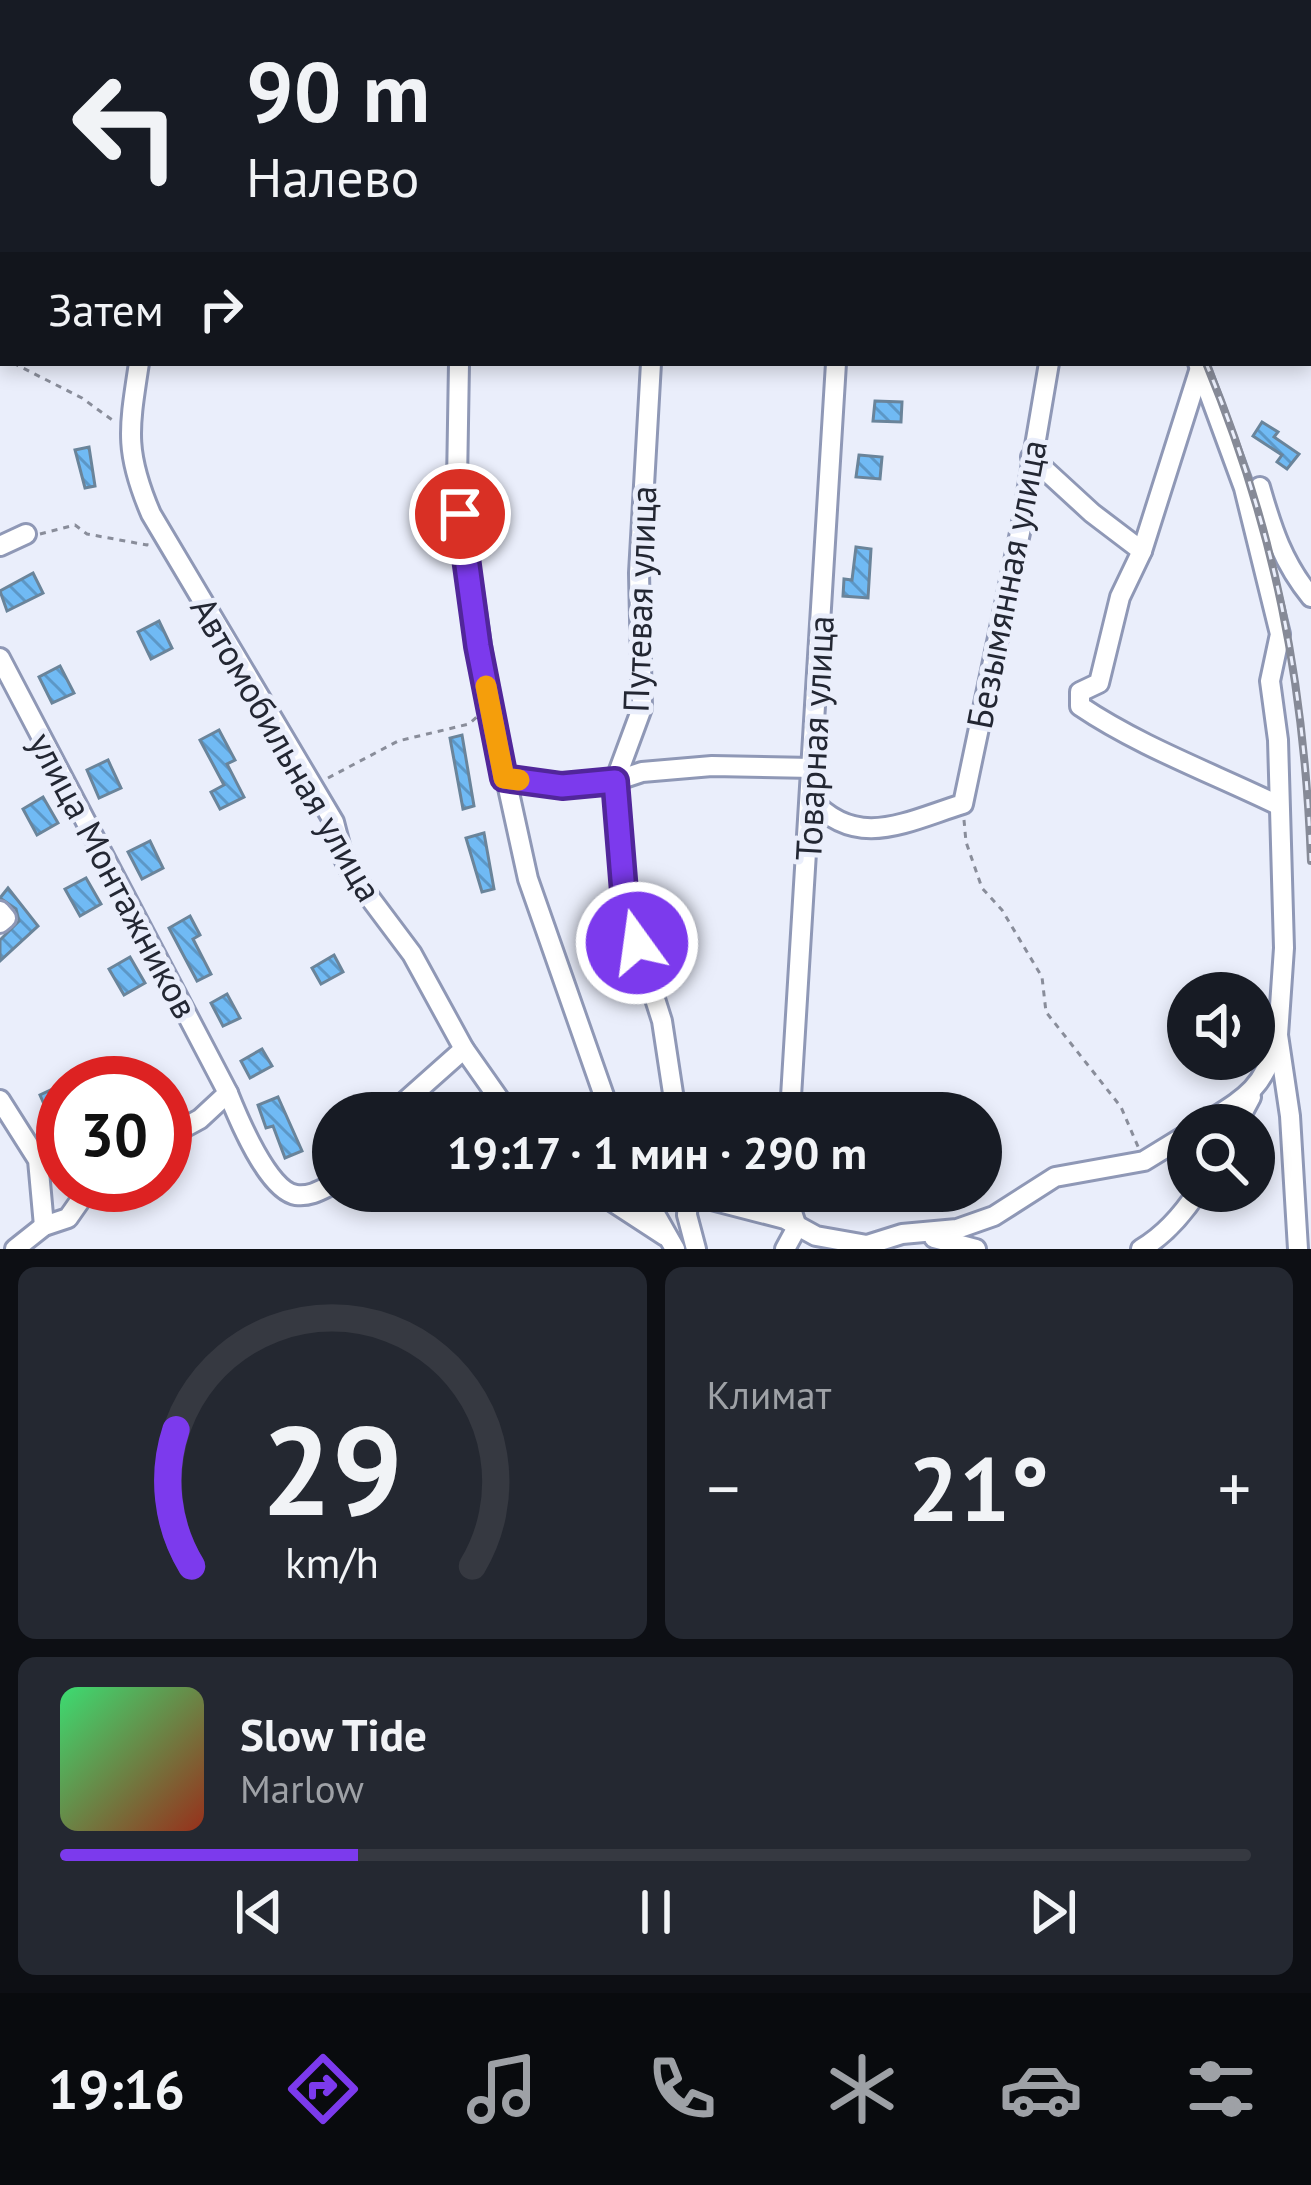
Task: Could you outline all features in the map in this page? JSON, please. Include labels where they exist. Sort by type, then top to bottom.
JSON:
[{"type":"street","name":"Автомобильная улица","points":[[139,366],[128,432],[134,473],[151,514],[334,822],[352,874],[412,953],[464,1049],[494,1092]]},
{"type":"street","points":[[459,366],[457,484],[504,778],[528,879],[603,1092]]},
{"type":"street","name":"Путевая улица","points":[[651,366],[639,573],[642,708],[615,781],[625,904],[662,1021],[673,1092]]},
{"type":"street","name":"Товарная улица","points":[[791,1092],[836,366]]},
{"type":"street","name":"Безымянная улица","points":[[963,804],[1021,528],[1047,366]]},
{"type":"street","points":[[1199,366],[1142,550],[1120,597],[1099,683],[1080,692],[1080,706],[1122,734],[1278,805]]},
{"type":"street","points":[[1199,366],[1244,488],[1280,634],[1270,681],[1278,740],[1284,948],[1278,1035],[1270,1065],[1248,1104]]},
{"type":"street","points":[[1031,457],[1092,513],[1142,550]]},
{"type":"street","points":[[1260,487],[1276,542],[1290,572],[1311,597]]},
{"type":"street","points":[[0,546],[26,534]]},
{"type":"street","name":"улица Монтажников","points":[[0,658],[228,1093],[240,1125],[276,1184],[290,1195],[312,1194]]},
{"type":"street","points":[[504,778],[562,786],[712,766],[813,768]]},
{"type":"street","points":[[811,799],[827,817],[855,829],[881,829],[963,804]]},
{"type":"street","points":[[0,911],[6,918],[0,923]]},
{"type":"street","points":[[1278,1035],[1291,1116],[1298,1249]]},
{"type":"street","points":[[416,1092],[464,1049]]},
{"type":"street","points":[[192,1123],[228,1093]]},
{"type":"street","points":[[1235,1104],[1253,1093]]},
{"type":"street","points":[[0,1100],[38,1160],[44,1226]]},
{"type":"street","points":[[835,1249],[872,1247],[902,1234],[956,1229],[994,1216],[1055,1177],[1144,1162],[1167,1147]]},
{"type":"street","points":[[15,1249],[44,1226],[72,1212]]},
{"type":"street","points":[[626,1212],[670,1242]]},
{"type":"street","points":[[654,1212],[670,1242]]},
{"type":"street","points":[[687,1212],[696,1249]]},
{"type":"street","points":[[759,1212],[785,1219],[816,1236],[872,1247]]},
{"type":"street","points":[[785,1249],[797,1227],[792,1212]]},
{"type":"street","points":[[1141,1249],[1156,1240],[1180,1212]]},
{"type":"street","points":[[902,1234],[976,1249]]},
{"type":"path","points":[[20,366],[82,398],[128,432]]},
{"type":"path","points":[[26,534],[75,525],[87,534],[147,545],[151,514]]},
{"type":"path","points":[[309,780],[323,780],[398,741],[469,724],[490,706]]},
{"type":"path","points":[[963,804],[966,842],[982,888],[1002,910],[1042,976],[1046,1012],[1121,1107],[1144,1162]]},
{"type":"building","points":[[875,401],[902,402],[901,422],[873,421]]},
{"type":"building","points":[[1262,422],[1299,454],[1287,469],[1277,462],[1282,455],[1253,436]]},
{"type":"building","points":[[89,447],[95,486],[85,488],[75,450]]},
{"type":"building","points":[[859,455],[882,457],[880,479],[856,477]]},
{"type":"building","points":[[856,547],[871,549],[868,598],[843,596],[844,579],[852,580]]},
{"type":"building","points":[[33,573],[43,593],[7,611],[0,591]]},
{"type":"building","points":[[159,621],[172,648],[151,659],[138,632]]},
{"type":"building","points":[[60,666],[74,693],[52,703],[39,677]]},
{"type":"building","points":[[219,730],[235,760],[227,764],[244,797],[220,809],[211,792],[224,785],[200,740]]},
{"type":"building","points":[[462,735],[474,806],[463,809],[450,738]]},
{"type":"building","points":[[108,760],[121,788],[99,798],[87,770]]},
{"type":"building","points":[[43,797],[58,823],[37,835],[23,809]]},
{"type":"building","points":[[484,833],[494,889],[482,892],[466,838]]},
{"type":"building","points":[[150,841],[163,868],[142,879],[128,852]]},
{"type":"building","points":[[86,878],[101,904],[80,916],[65,889]]},
{"type":"building","points":[[8,888],[38,926],[0,961],[0,940],[19,921],[16,909],[0,898]]},
{"type":"building","points":[[669,895],[672,909],[664,910],[672,935],[656,940],[649,900]]},
{"type":"building","points":[[190,916],[200,935],[193,939],[211,974],[197,981],[169,928]]},
{"type":"building","points":[[334,955],[343,972],[321,984],[312,968]]},
{"type":"building","points":[[130,957],[145,983],[124,995],[109,969]]},
{"type":"building","points":[[227,994],[240,1018],[223,1026],[211,1003]]},
{"type":"building","points":[[262,1049],[272,1066],[250,1078],[241,1061]]},
{"type":"building","points":[[278,1097],[302,1151],[285,1158],[273,1126],[266,1128],[258,1105]]},
{"type":"railway","points":[[1207,366],[1251,486],[1282,607],[1301,730],[1311,861]]},
{"type":"slow traffic","points":[[486,686],[504,778],[519,780]]},
{"type":"route","points":[[460,514],[478,646],[504,778],[562,786],[615,781],[625,904],[637,943]]}]
